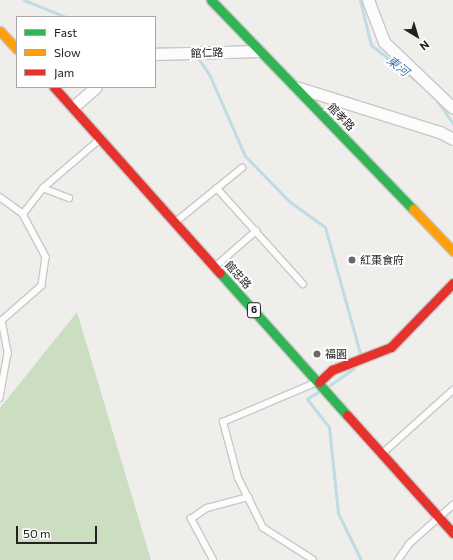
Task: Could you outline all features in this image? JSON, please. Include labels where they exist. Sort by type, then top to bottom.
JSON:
[{"type":"main road","name":"館孝路","points":[[211,0],[453,251]]},
{"type":"main road","points":[[0,31],[16,48]]},
{"type":"main road","name":"館忠路","points":[[55,88],[453,533]]},
{"type":"main road","points":[[319,382],[332,370],[391,347],[453,282]]},
{"type":"street","points":[[368,0],[384,42],[453,108]]},
{"type":"street","name":"館仁路","points":[[156,54],[259,51]]},
{"type":"street","points":[[295,87],[440,132],[453,139]]},
{"type":"street","points":[[73,107],[95,88]]},
{"type":"lane","points":[[23,214],[43,188],[99,139]]},
{"type":"lane","points":[[175,223],[242,168]]},
{"type":"lane","points":[[43,188],[69,198]]},
{"type":"lane","points":[[217,188],[303,284]]},
{"type":"lane","points":[[0,197],[23,214],[46,257],[42,286],[2,320],[8,353],[0,398]]},
{"type":"lane","points":[[214,266],[256,231]]},
{"type":"lane","points":[[313,560],[263,528],[249,497],[238,478],[223,422],[319,382]]},
{"type":"lane","points":[[382,453],[453,390]]},
{"type":"lane","points":[[213,560],[191,519],[207,508],[249,497]]},
{"type":"lane","points":[[398,560],[409,544],[453,505]]},
{"type":"green space","points":[[77,312],[151,560],[0,560],[0,408]]},
{"type":"waterway","points":[[24,0],[64,16]]},
{"type":"waterway","name":"東河","points":[[360,0],[371,45],[423,86]]},
{"type":"waterway","points":[[156,48],[165,48]]},
{"type":"waterway","points":[[196,55],[209,74],[245,156],[290,202],[325,227],[360,353]]},
{"type":"waterway","name":"東河","points":[[433,95],[453,124]]},
{"type":"waterway","points":[[330,385],[354,368]]},
{"type":"waterway","points":[[318,392],[307,399],[329,427],[338,513],[361,560]]},
{"type":"traffic: fast","points":[[211,0],[413,209]]},
{"type":"traffic: fast","points":[[220,273],[347,415]]},
{"type":"traffic: slow","points":[[0,31],[16,48]]},
{"type":"traffic: slow","points":[[413,209],[453,251]]},
{"type":"traffic: jam","points":[[55,88],[220,273]]},
{"type":"traffic: jam","points":[[319,382],[332,370],[391,347],[453,283]]},
{"type":"traffic: jam","points":[[347,415],[453,533]]},
{"type":"place","name":"紅棗食府","points":[[352,260]]},
{"type":"place","name":"福園","points":[[317,354]]}]
